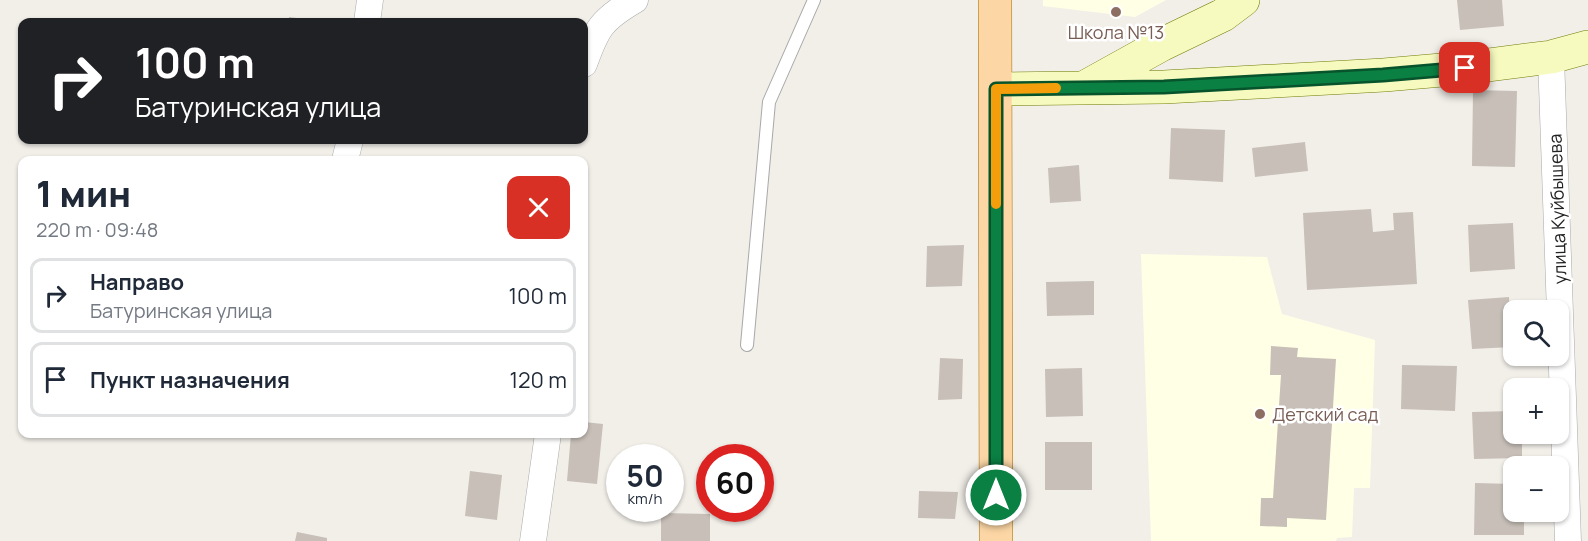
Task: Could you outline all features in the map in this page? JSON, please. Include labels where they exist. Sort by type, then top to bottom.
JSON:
[{"type":"main road","points":[[995,0],[996,541]]},
{"type":"main road","points":[[1083,88],[1161,45],[1223,15],[1243,0]]},
{"type":"main road","points":[[996,89],[1164,87],[1383,75],[1551,57],[1588,47]]},
{"type":"street","points":[[368,18],[370,0]]},
{"type":"street","points":[[588,52],[593,38],[605,20],[635,0]]},
{"type":"street","name":"улица Куйбышева","points":[[1551,57],[1568,541]]},
{"type":"street","points":[[533,541],[547,438]]},
{"type":"lane","points":[[747,345],[769,102],[814,0]]},
{"type":"shaded area","name":"Школа №13","points":[[1043,0],[1166,0],[1135,17],[1043,6]]},
{"type":"shaded area","name":"Детский сад","points":[[1141,254],[1267,257],[1282,314],[1375,340],[1370,488],[1354,488],[1352,537],[1337,538],[1336,541],[1151,541]]},
{"type":"building","points":[[1457,0],[1502,0],[1504,26],[1460,30]]},
{"type":"building","points":[[1473,90],[1517,91],[1515,167],[1472,166]]},
{"type":"building","points":[[1171,128],[1225,130],[1223,182],[1169,179]]},
{"type":"building","points":[[1305,142],[1308,171],[1255,177],[1252,148]]},
{"type":"building","points":[[1079,165],[1081,201],[1050,203],[1048,168]]},
{"type":"building","points":[[1371,209],[1373,232],[1394,230],[1393,213],[1413,212],[1417,284],[1307,290],[1303,213]]},
{"type":"building","points":[[1513,223],[1515,269],[1470,272],[1468,225]]},
{"type":"building","points":[[964,245],[962,286],[926,287],[927,246]]},
{"type":"building","points":[[1094,281],[1094,315],[1047,316],[1046,282]]},
{"type":"building","points":[[1509,297],[1509,300],[1503,300],[1503,347],[1472,349],[1468,300]]},
{"type":"building","points":[[1271,346],[1298,348],[1297,357],[1336,359],[1326,520],[1287,518],[1287,527],[1260,526],[1261,498],[1273,498],[1281,375],[1270,375]]},
{"type":"building","points":[[940,358],[963,359],[962,399],[938,400]]},
{"type":"building","points":[[1402,365],[1457,366],[1455,411],[1401,409]]},
{"type":"building","points":[[1082,368],[1083,416],[1046,417],[1045,369]]},
{"type":"building","points":[[1503,411],[1503,444],[1522,444],[1522,456],[1474,459],[1472,412]]},
{"type":"building","points":[[588,422],[603,424],[597,484],[567,481],[571,438],[588,438]]},
{"type":"building","points":[[1045,442],[1092,442],[1092,490],[1045,490]]},
{"type":"building","points":[[470,471],[502,475],[497,520],[465,516]]},
{"type":"building","points":[[1475,483],[1503,484],[1503,522],[1524,522],[1524,535],[1474,535]]},
{"type":"building","points":[[919,491],[958,492],[955,519],[918,518]]},
{"type":"building","points":[[684,513],[696,514],[696,522],[710,522],[710,541],[661,541],[661,522],[684,522]]},
{"type":"building","points":[[297,532],[327,538],[327,541],[295,541]]},
{"type":"slow traffic","points":[[996,204],[996,89],[1056,88]]},
{"type":"place","name":"Школа №13","points":[[1116,12]]},
{"type":"place","name":"Детский сад","points":[[1260,414]]},
{"type":"route","points":[[996,495],[996,89],[1164,87],[1383,75],[1465,68]]}]
